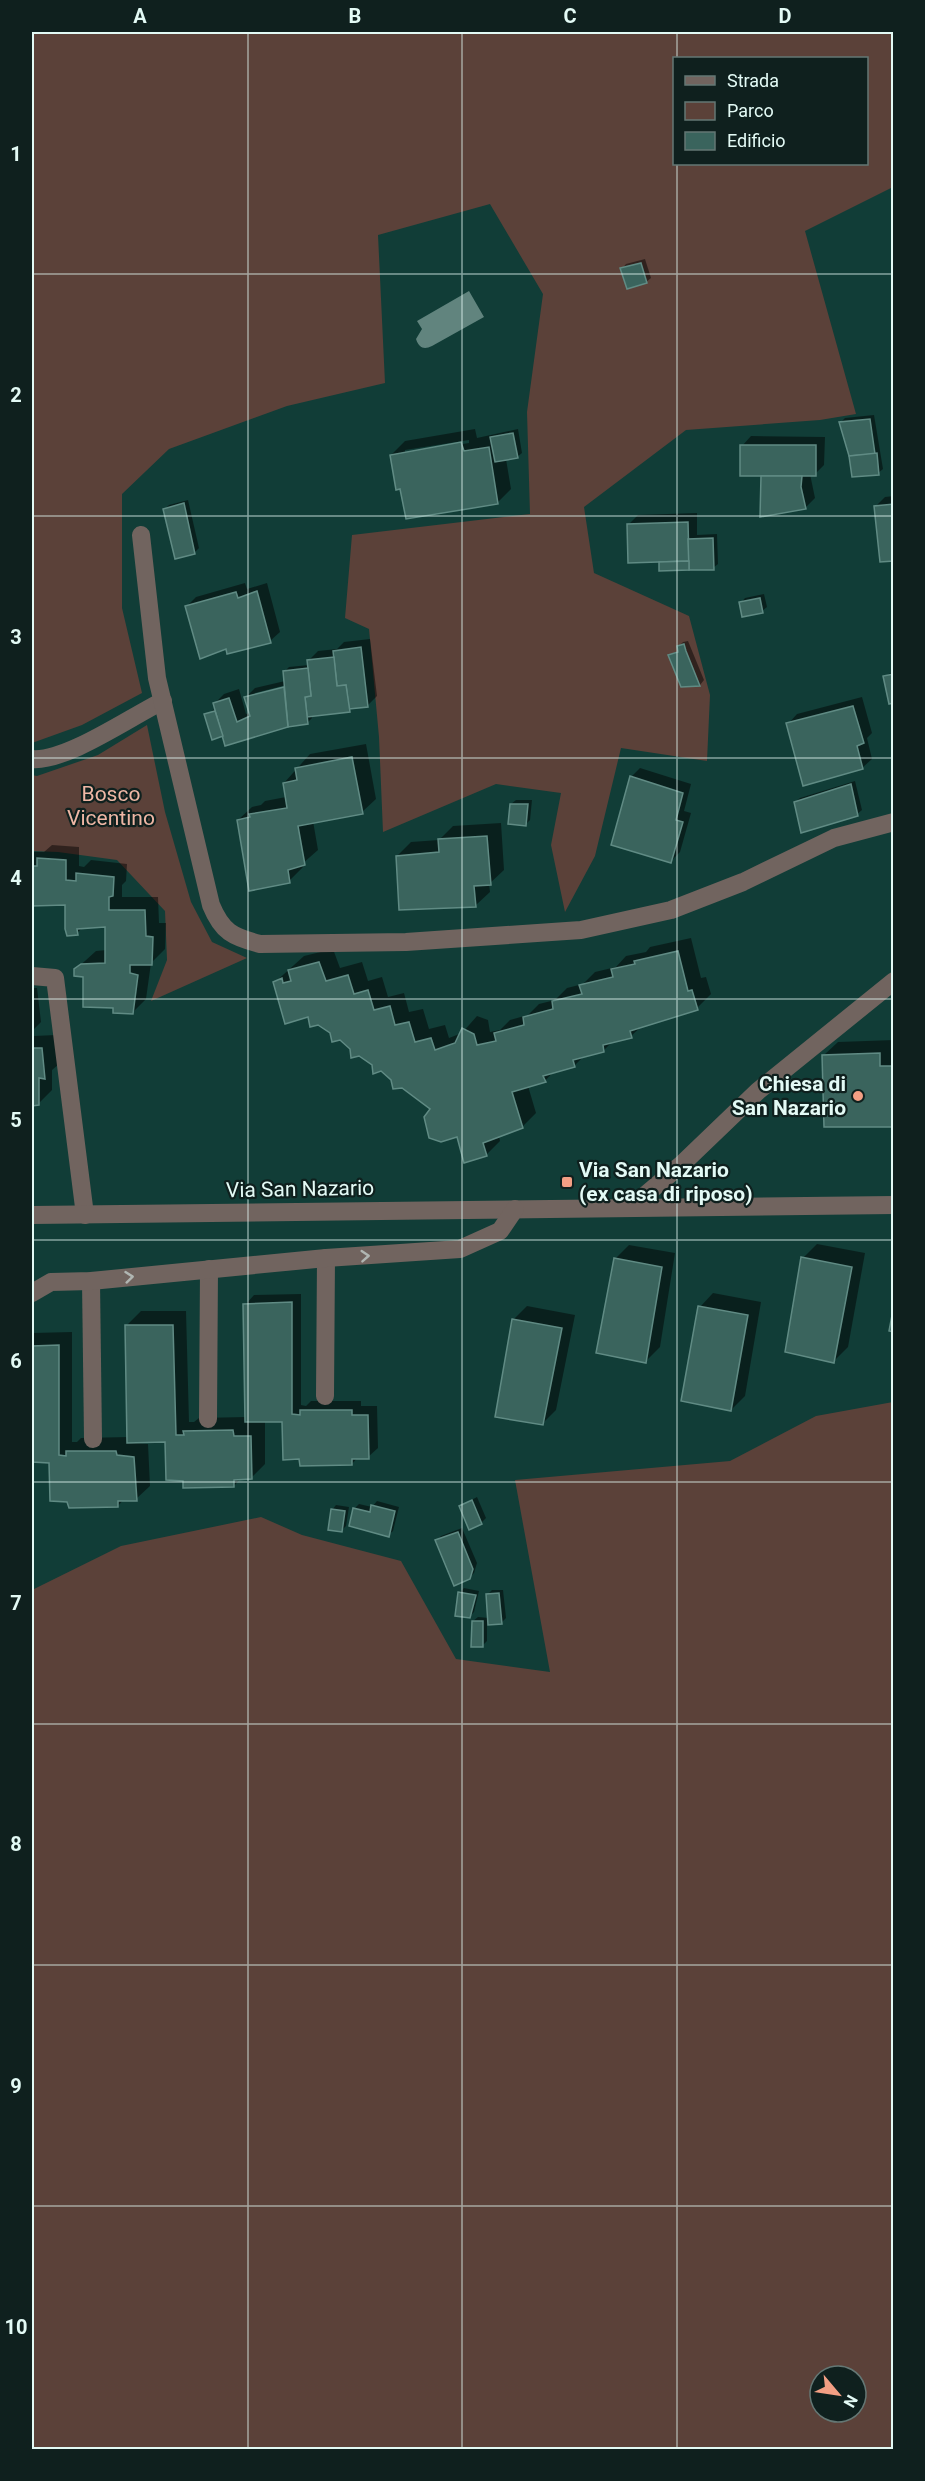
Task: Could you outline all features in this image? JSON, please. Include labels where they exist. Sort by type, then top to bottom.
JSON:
[{"type":"street","points":[[141,535],[157,678],[211,905],[217,921],[230,934],[260,944],[406,942],[581,930],[671,910],[743,882],[834,838],[894,822]]},
{"type":"street","points":[[32,759],[38,760],[68,751],[163,701]]},
{"type":"street","points":[[32,976],[55,978],[85,1215]]},
{"type":"street","points":[[630,1208],[683,1163],[758,1090],[894,981]]},
{"type":"street","name":"Via San Nazario","points":[[32,1215],[894,1205]]},
{"type":"street","points":[[32,1293],[51,1282],[91,1281],[326,1258],[460,1249],[500,1231],[515,1209]]},
{"type":"street","points":[[325,1396],[326,1258]]},
{"type":"street","points":[[208,1419],[209,1269]]},
{"type":"street","points":[[91,1281],[93,1439]]},
{"type":"green space","points":[[32,32],[893,32],[893,187],[805,231],[856,414],[820,420],[686,430],[584,507],[594,573],[689,616],[710,695],[707,761],[621,748],[595,856],[565,912],[551,845],[561,793],[496,784],[383,832],[379,737],[369,629],[345,618],[352,535],[530,514],[527,412],[543,294],[490,204],[378,235],[385,383],[287,406],[169,449],[122,494],[122,608],[142,693],[82,725],[32,743]]},
{"type":"green space","name":"Bosco Vicentino","points":[[147,725],[165,812],[191,902],[212,942],[247,958],[151,1001],[167,960],[165,911],[117,860],[32,851],[32,775],[37,776],[98,755]]},
{"type":"green space","points":[[893,1402],[893,2449],[32,2449],[32,1590],[121,1546],[261,1517],[302,1535],[401,1561],[456,1659],[550,1672],[515,1480],[730,1461],[816,1416]]},
{"type":"water","points":[[469,291],[484,317],[432,346],[424,348],[420,346],[416,339],[422,329],[417,321]]},
{"type":"building","points":[[641,263],[647,283],[627,289],[620,268]]},
{"type":"building","points":[[870,419],[875,454],[849,456],[839,422]]},
{"type":"building","points":[[513,433],[518,458],[495,462],[490,437]]},
{"type":"building","points":[[461,442],[464,451],[489,447],[498,504],[406,519],[400,489],[396,490],[390,455]]},
{"type":"building","points":[[740,445],[816,445],[816,476],[740,476]]},
{"type":"building","points":[[877,453],[879,475],[852,477],[849,456]]},
{"type":"building","points":[[761,476],[802,476],[801,487],[806,509],[760,517]]},
{"type":"building","points":[[184,503],[195,554],[175,559],[163,509]]},
{"type":"building","points":[[894,504],[894,561],[880,562],[874,506]]},
{"type":"building","points":[[688,522],[689,561],[628,563],[627,524]]},
{"type":"building","points":[[713,538],[714,570],[689,570],[688,539]]},
{"type":"building","points":[[689,561],[689,570],[659,571],[659,562]]},
{"type":"building","points":[[257,591],[271,643],[227,654],[226,649],[200,659],[185,606],[236,592],[238,598]]},
{"type":"building","points":[[760,598],[763,613],[742,617],[739,602]]},
{"type":"building","points":[[684,644],[700,686],[681,687],[668,655],[678,652],[677,646]]},
{"type":"building","points":[[361,647],[368,707],[349,709],[346,685],[337,686],[333,651]]},
{"type":"building","points":[[334,657],[337,686],[346,685],[350,712],[307,717],[305,697],[311,696],[307,660]]},
{"type":"building","points":[[308,668],[311,696],[305,697],[308,724],[288,727],[283,671]]},
{"type":"building","points":[[894,674],[894,703],[889,704],[883,676]]},
{"type":"building","points":[[284,687],[288,727],[225,746],[213,703],[229,698],[237,722],[250,716],[244,697]]},
{"type":"building","points":[[853,706],[864,743],[857,746],[863,769],[803,786],[786,723]]},
{"type":"building","points":[[215,711],[223,736],[212,740],[204,714]]},
{"type":"building","points":[[352,757],[363,814],[298,826],[305,865],[288,870],[290,883],[249,891],[237,820],[250,817],[249,814],[287,808],[283,783],[297,780],[295,768]]},
{"type":"building","points":[[630,776],[683,793],[676,820],[683,822],[671,863],[611,845]]},
{"type":"building","points":[[851,784],[858,816],[801,833],[794,802]]},
{"type":"building","points":[[510,804],[528,804],[526,826],[508,824]]},
{"type":"building","points":[[487,836],[491,885],[474,886],[476,907],[399,910],[396,856],[439,852],[438,839]]},
{"type":"building","points":[[37,858],[66,860],[66,880],[76,881],[76,873],[114,877],[113,896],[109,897],[109,910],[145,910],[146,936],[153,937],[152,965],[130,965],[130,973],[138,975],[133,1014],[113,1013],[113,1008],[83,1007],[83,977],[74,976],[74,969],[81,964],[105,963],[105,927],[77,929],[78,935],[67,936],[65,905],[32,906],[32,866],[37,866]]},
{"type":"building","points":[[678,951],[688,991],[692,990],[698,1010],[630,1031],[632,1038],[603,1045],[604,1052],[573,1060],[575,1067],[543,1076],[546,1082],[512,1092],[523,1128],[483,1143],[487,1156],[464,1163],[457,1137],[441,1142],[429,1138],[424,1117],[430,1109],[402,1088],[393,1089],[391,1080],[381,1071],[373,1074],[372,1065],[359,1056],[351,1058],[350,1049],[340,1040],[332,1042],[330,1033],[318,1025],[310,1027],[308,1017],[285,1024],[273,982],[282,978],[283,983],[291,981],[288,970],[319,962],[326,981],[348,975],[354,994],[368,990],[374,1010],[390,1006],[395,1025],[409,1022],[415,1042],[431,1038],[435,1050],[455,1043],[462,1028],[474,1034],[477,1045],[496,1041],[494,1033],[524,1025],[523,1017],[553,1009],[552,1001],[582,994],[579,985],[613,977],[611,969]]},
{"type":"building","points":[[32,1048],[42,1048],[45,1079],[39,1078],[39,1105],[32,1106]]},
{"type":"building","name":"Chiesa di San Nazario","points":[[880,1053],[880,1066],[894,1066],[894,1127],[824,1127],[822,1055]]},
{"type":"building","points":[[801,1257],[852,1267],[834,1363],[785,1352]]},
{"type":"building","points":[[614,1258],[662,1267],[646,1363],[596,1353]]},
{"type":"building","points":[[292,1302],[292,1414],[300,1415],[300,1410],[352,1410],[352,1415],[368,1415],[369,1459],[352,1459],[352,1465],[300,1466],[299,1459],[283,1460],[282,1422],[245,1422],[243,1304]]},
{"type":"building","points":[[894,1305],[894,1332],[889,1331]]},
{"type":"building","points":[[698,1306],[748,1315],[731,1411],[681,1401]]},
{"type":"building","points":[[512,1319],[562,1328],[543,1425],[495,1417]]},
{"type":"building","points":[[125,1325],[173,1325],[176,1435],[184,1435],[183,1431],[233,1430],[234,1436],[251,1436],[252,1479],[234,1480],[234,1487],[183,1488],[183,1481],[166,1480],[165,1442],[127,1443]]},
{"type":"building","points":[[59,1345],[59,1455],[66,1456],[66,1451],[116,1451],[117,1455],[134,1457],[137,1501],[118,1501],[118,1507],[69,1508],[67,1502],[50,1501],[49,1463],[32,1462],[32,1346]]},
{"type":"building","points":[[472,1500],[482,1524],[469,1530],[459,1506]]},
{"type":"building","points":[[371,1505],[395,1511],[389,1537],[349,1526],[353,1508],[370,1512]]},
{"type":"building","points":[[331,1509],[345,1511],[342,1532],[328,1530]]},
{"type":"building","points":[[458,1532],[473,1569],[470,1579],[454,1586],[435,1540]]},
{"type":"building","points":[[458,1592],[476,1595],[470,1618],[455,1616]]},
{"type":"building","points":[[499,1593],[502,1624],[488,1625],[486,1594]]},
{"type":"building","points":[[472,1621],[483,1621],[483,1647],[471,1647]]},
{"type":"place","name":"Chiesa di San Nazario","points":[[858,1096]]},
{"type":"place","name":"Via San Nazario (ex casa di riposo)","points":[[567,1182]]}]
